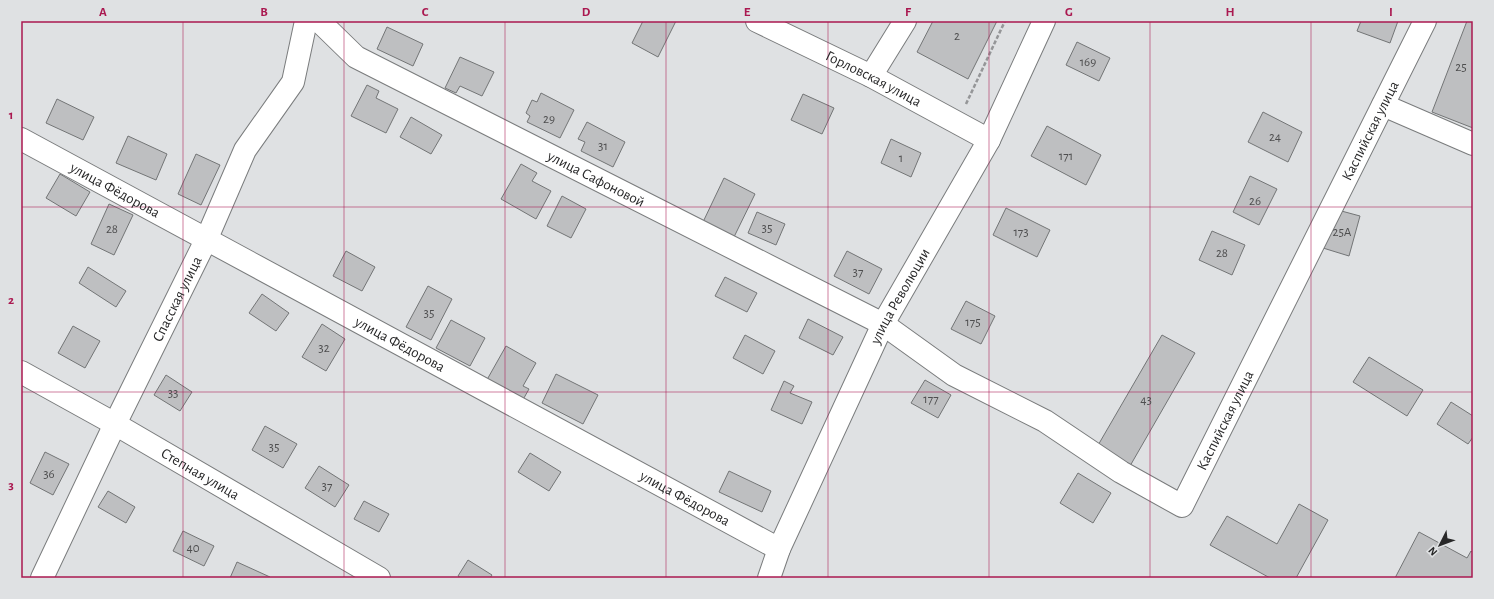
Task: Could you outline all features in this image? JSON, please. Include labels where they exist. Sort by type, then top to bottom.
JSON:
[{"type":"street","name":"Спасская улица","points":[[42,578],[115,424],[207,238],[245,150],[293,82],[306,21]]},
{"type":"street","name":"улица Сафоновой","points":[[319,21],[356,57],[883,324]]},
{"type":"street","name":"Горловская улица","points":[[757,21],[871,76],[989,140]]},
{"type":"street","points":[[871,76],[905,21]]},
{"type":"street","name":"улица Революции","points":[[769,578],[779,549],[883,324],[989,140],[1044,21]]},
{"type":"street","name":"Каспийская улица","points":[[883,324],[954,375],[1045,421],[1121,472],[1182,506],[1425,21]]},
{"type":"street","points":[[1383,105],[1473,144]]},
{"type":"street","name":"улица Фёдорова","points":[[21,139],[207,238],[779,549]]},
{"type":"street","name":"Степная улица","points":[[21,372],[115,424],[379,578]]},
{"type":"path","points":[[957,123],[1005,21]]},
{"type":"building","points":[[643,21],[676,21],[658,57],[632,43]]},
{"type":"building","points":[[933,21],[997,21],[968,79],[917,52]]},
{"type":"building","points":[[1361,21],[1398,21],[1390,43],[1357,31]]},
{"type":"building","points":[[1467,21],[1473,21],[1473,128],[1432,112]]},
{"type":"building","points":[[387,27],[423,44],[413,66],[377,49]]},
{"type":"building","points":[[1077,42],[1110,58],[1099,81],[1066,65]]},
{"type":"building","points":[[460,57],[494,72],[482,96],[460,86],[456,93],[445,88]]},
{"type":"building","points":[[367,85],[379,91],[376,98],[398,109],[386,133],[351,116]]},
{"type":"building","points":[[541,93],[574,110],[560,138],[527,122],[530,116],[526,113],[532,100],[537,102]]},
{"type":"building","points":[[803,94],[834,108],[822,134],[791,120]]},
{"type":"building","points":[[57,99],[94,117],[83,140],[46,123]]},
{"type":"building","points":[[1263,112],[1302,132],[1288,162],[1248,142]]},
{"type":"building","points":[[411,117],[442,135],[431,154],[400,137]]},
{"type":"building","points":[[587,122],[625,142],[613,167],[581,151],[585,142],[578,139]]},
{"type":"building","points":[[1047,126],[1101,155],[1086,185],[1031,156]]},
{"type":"building","points":[[128,136],[167,154],[156,180],[116,163]]},
{"type":"building","points":[[891,139],[921,153],[911,177],[881,163]]},
{"type":"building","points":[[196,154],[220,165],[201,205],[178,194]]},
{"type":"building","points":[[521,164],[537,173],[532,181],[551,191],[536,219],[501,199]]},
{"type":"building","points":[[60,174],[90,192],[76,216],[46,198]]},
{"type":"building","points":[[1250,176],[1277,189],[1259,225],[1233,212]]},
{"type":"building","points":[[724,178],[755,194],[734,237],[703,222]]},
{"type":"building","points":[[562,196],[586,209],[571,238],[547,226]]},
{"type":"building","points":[[109,204],[133,215],[114,255],[91,244]]},
{"type":"building","points":[[1006,208],[1050,230],[1037,257],[993,235]]},
{"type":"building","points":[[1334,209],[1360,216],[1349,256],[1323,248]]},
{"type":"building","points":[[757,212],[785,224],[776,245],[748,233]]},
{"type":"building","points":[[1212,231],[1245,245],[1232,275],[1199,260]]},
{"type":"building","points":[[346,251],[375,267],[362,291],[333,276]]},
{"type":"building","points":[[847,251],[882,269],[869,294],[834,276]]},
{"type":"building","points":[[88,267],[126,291],[116,307],[79,283]]},
{"type":"building","points":[[725,277],[757,293],[747,312],[715,296]]},
{"type":"building","points":[[428,286],[452,299],[431,340],[406,327]]},
{"type":"building","points":[[262,294],[289,313],[276,331],[249,313]]},
{"type":"building","points":[[966,301],[995,316],[981,344],[951,329]]},
{"type":"building","points":[[808,319],[843,337],[833,355],[799,338]]},
{"type":"building","points":[[451,320],[485,338],[470,366],[436,348]]},
{"type":"building","points":[[322,324],[345,339],[326,371],[302,357]]},
{"type":"building","points":[[73,326],[100,341],[85,368],[58,353]]},
{"type":"building","points":[[745,335],[775,351],[763,374],[733,358]]},
{"type":"building","points":[[1162,335],[1195,353],[1130,466],[1097,447]]},
{"type":"building","points":[[506,346],[536,363],[523,386],[529,389],[520,405],[484,385]]},
{"type":"building","points":[[1369,357],[1423,390],[1407,416],[1353,382]]},
{"type":"building","points":[[556,374],[598,395],[583,424],[542,403]]},
{"type":"building","points":[[166,375],[192,392],[180,411],[154,395]]},
{"type":"building","points":[[925,380],[951,395],[938,418],[911,403]]},
{"type":"building","points":[[784,381],[794,386],[790,393],[812,402],[802,424],[771,410]]},
{"type":"building","points":[[1451,402],[1473,416],[1473,437],[1468,444],[1437,424]]},
{"type":"building","points":[[265,426],[297,444],[283,468],[252,450]]},
{"type":"building","points":[[45,452],[69,464],[53,495],[30,483]]},
{"type":"building","points":[[530,453],[561,472],[549,491],[518,472]]},
{"type":"building","points":[[319,466],[349,485],[335,507],[305,488]]},
{"type":"building","points":[[729,471],[771,491],[762,512],[719,492]]},
{"type":"building","points":[[1078,473],[1111,493],[1093,523],[1060,503]]},
{"type":"building","points":[[108,491],[135,507],[126,523],[98,507]]},
{"type":"building","points":[[364,501],[389,514],[379,532],[354,519]]},
{"type":"building","points":[[1299,504],[1328,520],[1296,578],[1270,578],[1210,545],[1227,516],[1277,544]]},
{"type":"building","points":[[183,531],[214,546],[204,566],[173,551]]},
{"type":"building","points":[[1419,532],[1467,558],[1471,551],[1473,553],[1473,578],[1395,578]]},
{"type":"building","points":[[468,560],[492,575],[490,578],[461,578],[458,576]]},
{"type":"building","points":[[237,562],[270,577],[230,578]]}]
